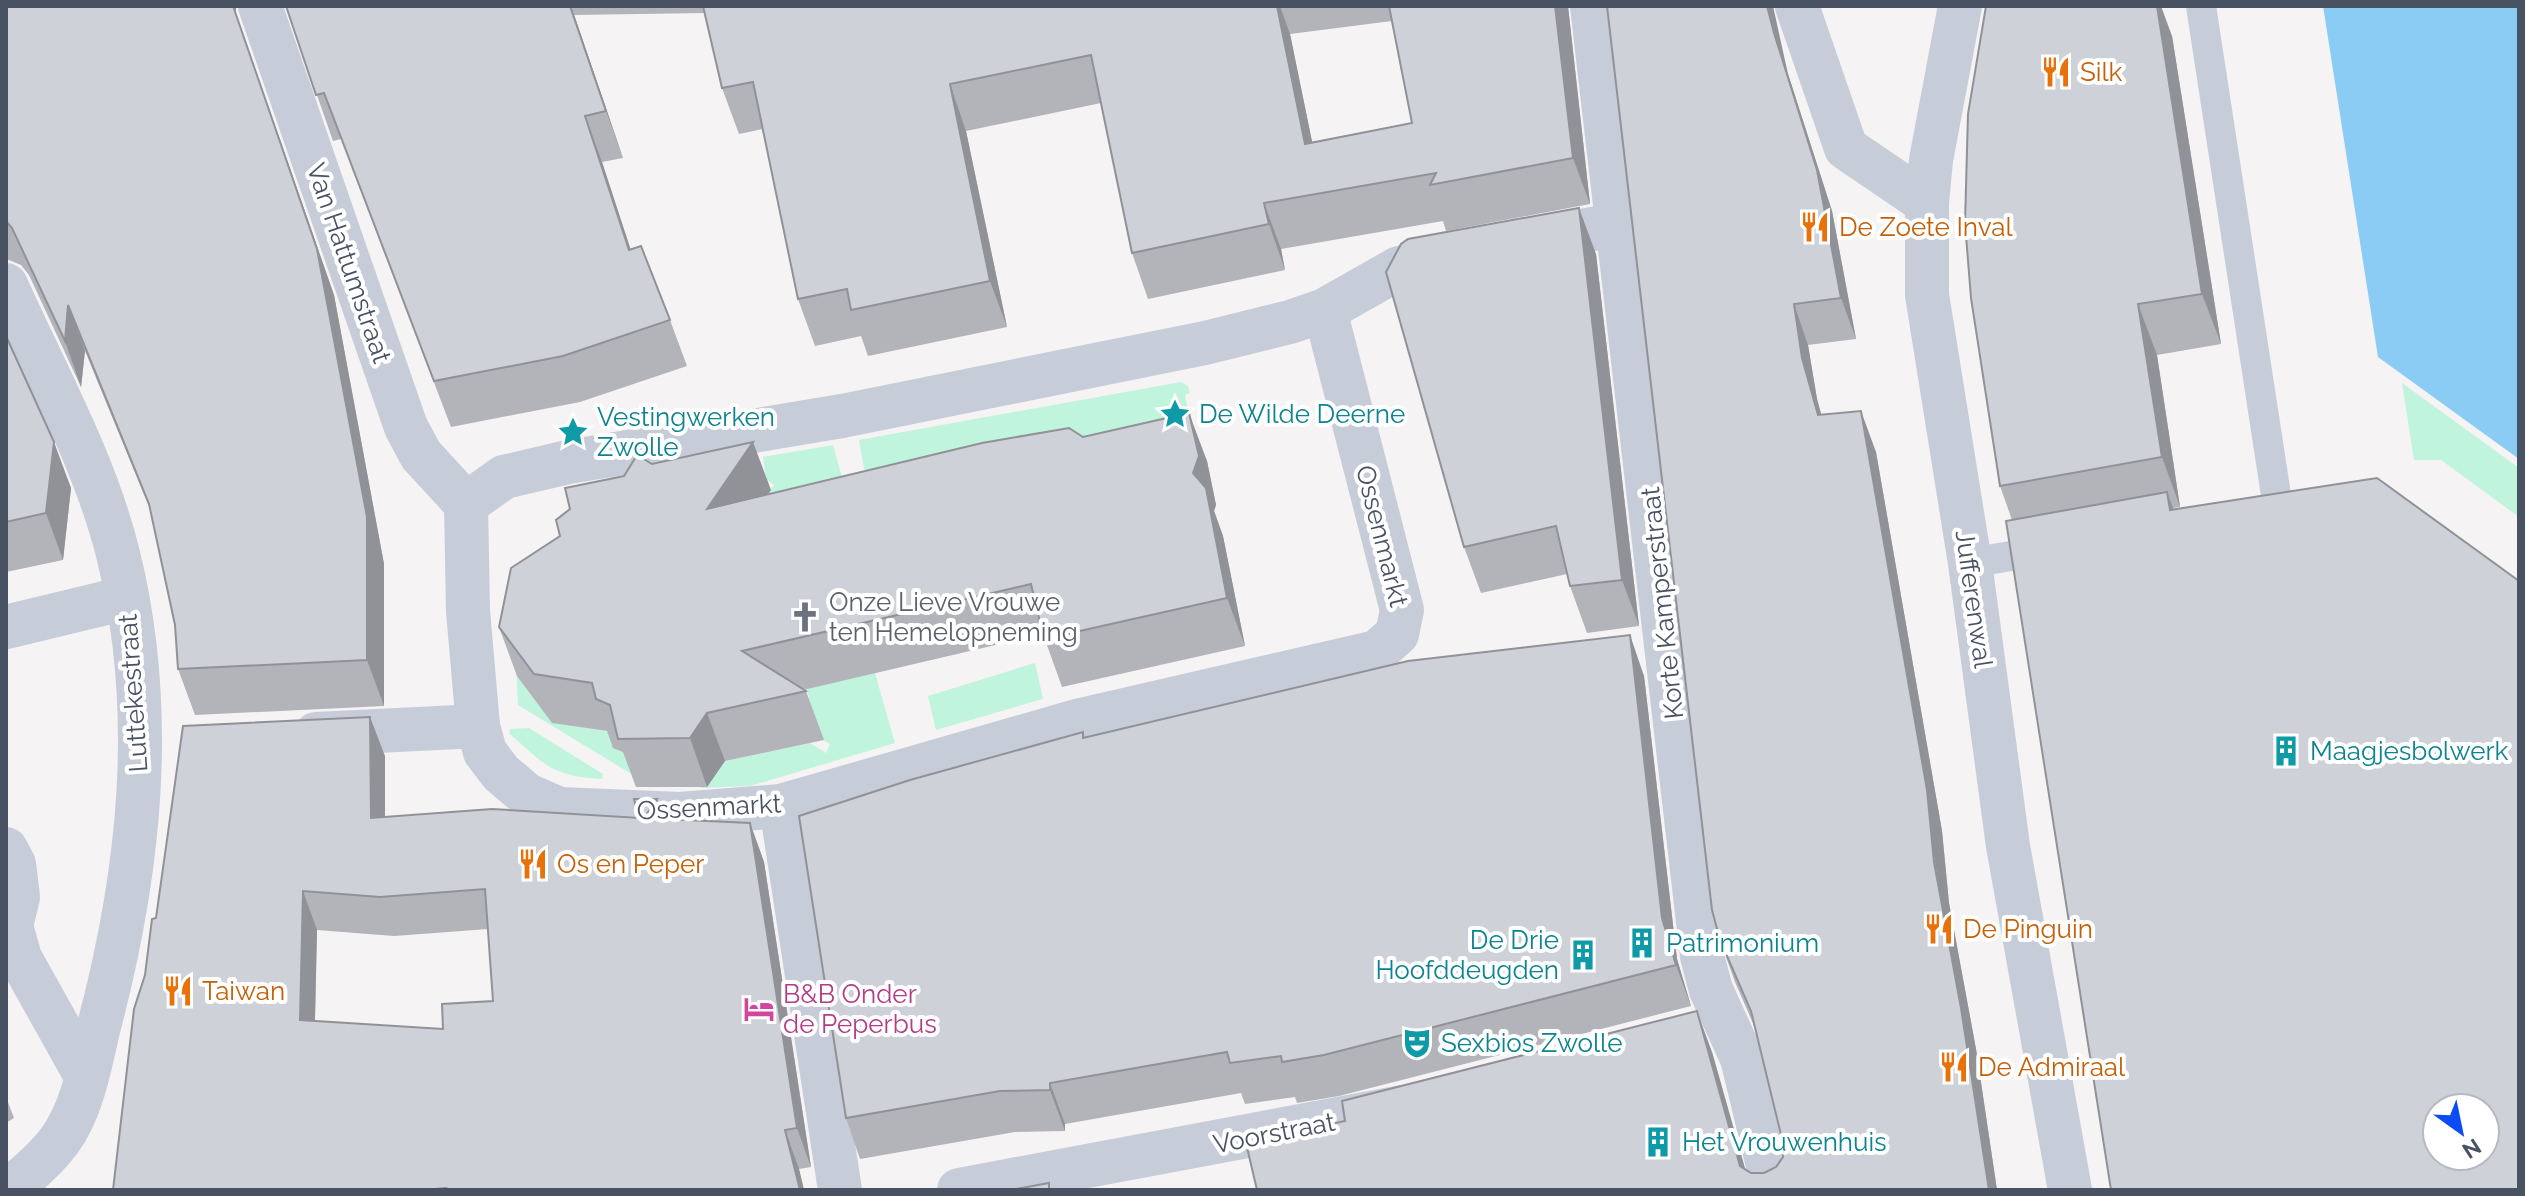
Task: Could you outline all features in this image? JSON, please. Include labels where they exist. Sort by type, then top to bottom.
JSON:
[{"type":"street","name":"Van Hattumstraat","points":[[260,6],[406,427],[421,455],[466,504]]},
{"type":"street","name":"Korte Kamperstraat","points":[[1592,6],[1620,224],[1646,650],[1702,956],[1711,990],[1742,1058],[1774,1190]]},
{"type":"street","points":[[1797,6],[1846,148],[1927,203]]},
{"type":"street","name":"Jufferenwal","points":[[1960,6],[1933,147],[1927,203],[1926,255],[1932,338],[1970,563],[2008,846],[2070,1190]]},
{"type":"street","points":[[466,504],[504,477],[568,462],[842,416],[1205,343],[1325,310],[1399,268],[1620,224]]},
{"type":"street","name":"Luttekestraat","points":[[6,285],[81,452],[118,552],[142,743],[139,816],[121,943],[86,1076],[74,1116],[60,1141],[9,1189]]},
{"type":"street","name":"Ossenmarkt","points":[[466,504],[468,611],[478,726],[485,752],[501,773],[527,795],[559,809],[680,814],[781,806],[1077,721],[1377,652],[1400,657],[1397,634],[1402,610],[1325,310]]},
{"type":"street","points":[[6,627],[126,598]]},
{"type":"street","points":[[278,736],[478,726]]},
{"type":"street","points":[[142,743],[187,740]]},
{"type":"street","points":[[781,806],[840,1190]]},
{"type":"street","points":[[6,849],[14,864],[18,897],[11,926],[20,958],[86,1076]]},
{"type":"street","points":[[1682,1034],[1726,1022]]},
{"type":"street","name":"Voorstraat","points":[[959,1190],[1344,1120],[1436,1099]]},
{"type":"lane","points":[[2201,6],[2278,508]]},
{"type":"lane","points":[[2247,514],[2338,498]]},
{"type":"lane","points":[[1970,563],[2078,544]]},
{"type":"green space","points":[[1181,382],[1188,386],[1190,393],[1185,395],[1192,431],[870,502],[859,440]]},
{"type":"green space","points":[[2402,383],[2519,468],[2519,517],[2441,460],[2414,460]]},
{"type":"green space","points":[[833,445],[853,517],[765,498],[774,485],[766,479],[763,457]]},
{"type":"green space","points":[[513,598],[576,726],[610,732],[628,754],[633,775],[518,705]]},
{"type":"green space","points":[[1035,663],[1043,699],[936,730],[928,696]]},
{"type":"green space","points":[[804,673],[875,673],[895,743],[750,786],[701,788],[695,761],[714,777],[725,761],[810,743],[826,753],[830,744],[817,736]]},
{"type":"green space","points":[[529,728],[603,774],[602,779],[560,772],[532,754],[509,733],[510,729]]},
{"type":"water","points":[[2323,6],[2519,6],[2519,459],[2378,357]]},
{"type":"building","points":[[6,6],[233,6],[317,249],[367,517],[367,660],[178,669],[175,625],[149,504],[68,305],[65,341],[6,221]]},
{"type":"building","points":[[286,6],[570,6],[606,111],[585,116],[629,250],[641,246],[670,320],[563,356],[434,381],[324,93],[316,95]]},
{"type":"building","points":[[703,6],[1277,6],[1305,144],[1412,123],[1389,6],[1555,6],[1573,158],[1430,185],[1436,173],[1264,203],[1269,224],[1132,253],[1091,55],[950,84],[990,281],[851,310],[847,289],[798,299],[753,82],[722,88]]},
{"type":"building","points":[[1607,6],[1767,6],[1817,170],[1841,298],[1794,304],[1802,358],[1818,415],[1861,411],[1927,790],[1934,862],[1961,1008],[1989,1190],[1257,1190],[1246,1143],[1345,1121],[1342,1101],[1697,1011],[1740,1166],[1751,1173],[1764,1173],[1776,1167],[1783,1157],[1783,1143],[1751,1011],[1720,940],[1712,910]]},
{"type":"building","points":[[1986,6],[2157,6],[2202,294],[2138,304],[2162,457],[2000,486],[1971,298],[1965,223],[1968,114]]},
{"type":"building","points":[[1579,208],[1622,580],[1570,586],[1556,526],[1464,547],[1386,272],[1401,244],[1408,239]]},
{"type":"building","points":[[6,336],[54,442],[46,513],[6,522]]},
{"type":"building","name":"Onze Lieve Vrouwe ten Hemelopneming","points":[[1189,413],[1199,456],[1193,473],[1206,488],[1227,598],[1044,639],[1031,584],[742,651],[806,691],[707,713],[690,738],[618,739],[610,705],[596,699],[592,683],[534,674],[499,627],[511,568],[560,536],[556,520],[570,509],[565,488],[624,476],[637,455],[652,464],[753,442],[707,509],[982,443],[1069,428],[1083,437]]},
{"type":"building","name":"Maagjesbolwerk","points":[[2377,478],[2519,581],[2519,1190],[2111,1190],[2006,521],[2167,492],[2170,510]]},
{"type":"building","points":[[1630,635],[1662,918],[1676,965],[1324,1055],[1282,1062],[1281,1056],[1230,1063],[1227,1052],[1050,1083],[1050,1090],[1000,1091],[846,1118],[799,816],[910,780],[1083,732],[1083,738],[1408,661]]},
{"type":"building","points":[[370,717],[371,818],[492,809],[639,818],[634,799],[657,799],[644,818],[750,823],[797,1128],[785,1130],[800,1190],[113,1190],[134,1009],[145,975],[152,919],[156,918],[183,726]],"holes":[[[485,889],[493,1001],[442,1004],[443,1029],[300,1020],[303,891],[380,897]]]},
{"type":"building","points":[[1049,1183],[1049,1190],[1011,1190]]},
{"type":"place","name":"Silk","points":[[2056,72]]},
{"type":"place","name":"De Zoete Inval","points":[[1815,227]]},
{"type":"place","name":"De Wilde Deerne","points":[[1175,414]]},
{"type":"place","name":"Vestingwerken Zwolle","points":[[573,432]]},
{"type":"place","name":"Onze Lieve Vrouwe ten Hemelopneming","points":[[805,617]]},
{"type":"place","name":"Maagjesbolwerk","points":[[2286,751]]},
{"type":"place","name":"Os en Peper","points":[[533,864]]},
{"type":"place","name":"De Pinguin","points":[[1939,929]]},
{"type":"place","name":"Patrimonium","points":[[1642,943]]},
{"type":"place","name":"De Drie Hoofddeugden","points":[[1583,955]]},
{"type":"place","name":"Taiwan","points":[[178,991]]},
{"type":"place","name":"B&B Onder de Peperbus","points":[[759,1009]]},
{"type":"place","name":"Sexbios Zwolle","points":[[1417,1043]]},
{"type":"place","name":"De Admiraal","points":[[1954,1067]]},
{"type":"place","name":"Het Vrouwenhuis","points":[[1658,1142]]}]
